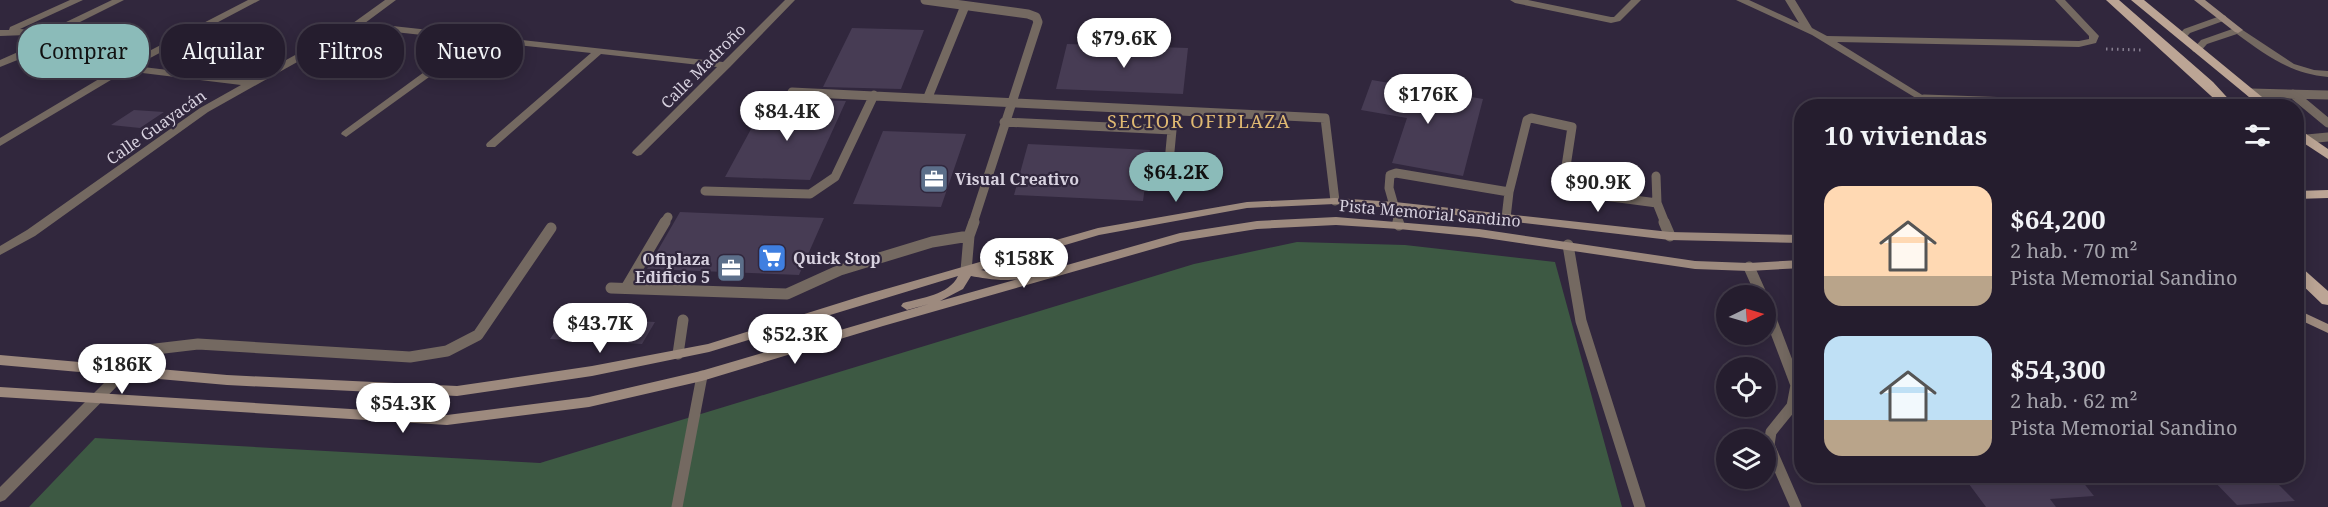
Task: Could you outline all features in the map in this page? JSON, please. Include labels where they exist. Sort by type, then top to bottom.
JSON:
[{"type":"main road","points":[[2112,0],[2222,99]]},
{"type":"main road","points":[[2137,0],[2258,99]]},
{"type":"main road","points":[[2199,0],[2238,30]]},
{"type":"main road","points":[[2304,137],[2328,155]]},
{"type":"main road","points":[[2304,195],[2328,194]]},
{"type":"main road","name":"Pista Memorial Sandino","points":[[0,360],[226,380],[457,391],[592,371],[709,348],[869,298],[1098,232],[1247,205],[1335,201],[1395,205],[1670,236],[1794,239]]},
{"type":"main road","name":"Pista Memorial Sandino","points":[[0,392],[447,420],[589,402],[702,376],[1180,237],[1257,225],[1336,221],[1399,225],[1568,245],[1695,265],[1749,267],[1794,264]]},
{"type":"main road","points":[[878,323],[893,310],[955,291],[963,283],[966,271],[998,277],[1014,276],[1056,264],[1087,263]]},
{"type":"main road","points":[[2304,278],[2328,300]]},
{"type":"main road","points":[[2304,317],[2328,328]]},
{"type":"street","points":[[4,32],[78,0]]},
{"type":"street","points":[[69,24],[119,0]]},
{"type":"street","points":[[149,55],[255,0]]},
{"type":"street","name":"Calle Guayacán","points":[[357,24],[391,0]]},
{"type":"street","name":"Calle Madroño","points":[[637,153],[790,0]]},
{"type":"street","points":[[1515,0],[1611,20],[1619,17],[1636,0]]},
{"type":"street","points":[[1741,0],[1824,39],[1924,99]]},
{"type":"street","points":[[1790,0],[1809,31]]},
{"type":"street","points":[[1824,39],[2088,43],[2094,36],[2060,0]]},
{"type":"street","points":[[1780,17],[1795,18],[1798,13]]},
{"type":"street","points":[[2182,37],[2187,31],[2223,18]]},
{"type":"street","points":[[2197,50],[2204,42],[2238,30],[2284,64],[2306,73],[2328,74]]},
{"type":"street","points":[[523,43],[727,65]]},
{"type":"street","points":[[491,145],[599,51]]},
{"type":"street","points":[[0,64],[18,57]]},
{"type":"street","name":"Calle Guayacán","points":[[2,250],[31,233],[204,110],[297,57]]},
{"type":"street","points":[[149,71],[250,83]]},
{"type":"street","points":[[0,143],[107,78]]},
{"type":"street","points":[[346,134],[422,78]]},
{"type":"street","points":[[0,496],[125,370]]},
{"type":"lane","points":[[925,0],[1028,14],[1036,17],[1038,22],[969,236],[966,271]]},
{"type":"lane","points":[[928,97],[965,6]]},
{"type":"lane","points":[[792,92],[1011,100],[1325,118],[1335,201]]},
{"type":"lane","points":[[2251,93],[2328,95]]},
{"type":"lane","points":[[2294,94],[2300,99]]},
{"type":"lane","points":[[705,191],[810,194],[834,177],[874,95]]},
{"type":"lane","points":[[2304,103],[2328,123]]},
{"type":"lane","points":[[1506,218],[1509,192],[1527,120],[1531,118],[1572,127],[1563,186],[1566,191],[1657,203]]},
{"type":"lane","points":[[1004,122],[1172,130],[1167,183]]},
{"type":"lane","points":[[2304,135],[2328,137]]},
{"type":"lane","points":[[1399,225],[1389,188],[1390,175],[1396,173],[1509,192]]},
{"type":"lane","points":[[1656,176],[1657,203],[1670,236]]},
{"type":"lane","points":[[626,288],[668,218]]},
{"type":"lane","points":[[125,370],[147,350],[198,344],[410,357],[447,351],[478,335],[551,228]]},
{"type":"lane","points":[[610,288],[787,294],[840,270],[932,242],[969,236]]},
{"type":"lane","points":[[1568,245],[1581,321],[1640,507]]},
{"type":"lane","points":[[1749,267],[1757,285]]},
{"type":"lane","points":[[678,354],[683,321]]},
{"type":"lane","points":[[1776,332],[1794,380]]},
{"type":"lane","points":[[677,507],[702,376]]},
{"type":"lane","points":[[1794,396],[1792,406],[1771,432],[1769,445],[1796,507]]},
{"type":"path","points":[[2088,43],[2103,49],[2169,50]]},
{"type":"green space","points":[[1297,242],[1405,245],[1555,262],[1622,507],[29,507],[95,438],[540,463],[1194,264]]},
{"type":"building","points":[[852,28],[924,30],[901,89],[823,87]]},
{"type":"building","points":[[1067,44],[1188,48],[1183,94],[1056,89]]},
{"type":"building","points":[[1372,80],[1483,99],[1463,176],[1392,163],[1407,118],[1361,110]]},
{"type":"building","points":[[817,100],[846,101],[810,180],[725,177],[763,107],[813,109]]},
{"type":"building","points":[[134,110],[164,112],[140,128],[111,125]]},
{"type":"building","points":[[883,131],[966,134],[941,207],[853,204]]},
{"type":"building","points":[[1028,144],[1150,150],[1143,201],[1014,195]]},
{"type":"building","points":[[680,212],[824,218],[799,275],[647,269]]},
{"type":"building","points":[[565,317],[655,322],[642,344],[550,339]]},
{"type":"building","points":[[1968,483],[2084,483],[2094,496],[2050,499],[2056,507],[1986,507]]},
{"type":"building","points":[[2216,483],[2277,483],[2295,501],[2237,505]]},
{"type":"place","name":"Visual Creativo","points":[[934,179]]},
{"type":"place","name":"Quick Stop","points":[[772,258]]},
{"type":"place","name":"Ofiplaza Edificio 5","points":[[731,268]]},
{"type":"district","name":"SECTOR OFIPLAZA","points":[[1199,121]]}]
